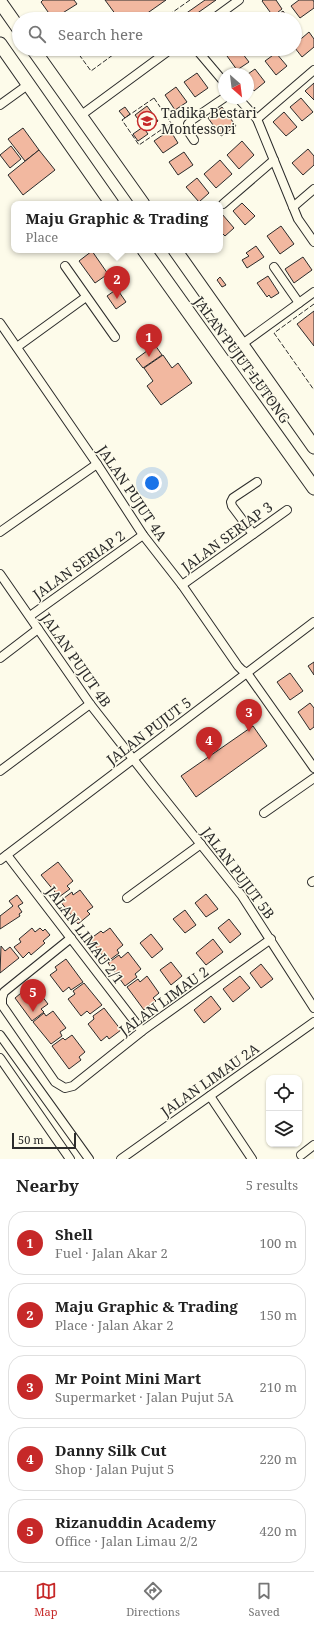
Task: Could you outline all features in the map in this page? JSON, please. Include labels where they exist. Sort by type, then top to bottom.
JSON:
[{"type":"highway","points":[[0,2],[12,19]]},
{"type":"highway","points":[[0,44],[110,201]]},
{"type":"highway","points":[[38,56],[141,201]]},
{"type":"highway","name":"JALAN PUJUT-LUTONG","points":[[146,253],[314,488]]},
{"type":"highway","name":"JALAN PUJUT-LUTONG","points":[[177,253],[314,447]]},
{"type":"street","points":[[223,12],[239,0]]},
{"type":"street","points":[[80,116],[161,56]]},
{"type":"street","points":[[202,56],[218,75]]},
{"type":"street","points":[[257,119],[314,70]]},
{"type":"street","points":[[0,105],[29,84]]},
{"type":"street","points":[[194,140],[188,132],[188,124],[218,102]]},
{"type":"street","points":[[243,104],[257,119],[298,219],[314,242]]},
{"type":"street","points":[[223,203],[274,160]]},
{"type":"street","points":[[293,207],[314,189]]},
{"type":"street","points":[[65,266],[115,337]]},
{"type":"street","points":[[274,267],[299,303]]},
{"type":"street","points":[[241,344],[314,292]]},
{"type":"street","points":[[17,347],[86,297]]},
{"type":"street","name":"JALAN PUJUT 4A","points":[[0,323],[97,464],[144,536],[182,585],[238,666],[247,673],[314,768]]},
{"type":"street","points":[[0,532],[97,464]]},
{"type":"street","points":[[253,534],[232,506],[231,502],[233,498],[257,482]]},
{"type":"street","name":"JALAN SERIAP 3","points":[[182,585],[287,510]]},
{"type":"street","name":"JALAN SERIAP 2","points":[[30,616],[144,536]]},
{"type":"street","name":"JALAN PUJUT 4B","points":[[0,574],[90,704],[133,759]]},
{"type":"street","name":"JALAN PUJUT 5","points":[[0,860],[314,622]]},
{"type":"street","points":[[0,658],[38,629]]},
{"type":"street","points":[[0,771],[90,704]]},
{"type":"street","name":"JALAN PUJUT 5B","points":[[133,759],[242,896],[314,1008]]},
{"type":"street","points":[[264,813],[314,778]]},
{"type":"street","points":[[127,898],[201,844]]},
{"type":"street","name":"JALAN LIMAU 2/1","points":[[7,855],[142,1031]]},
{"type":"street","name":"JALAN LIMAU 2","points":[[71,938],[4,992],[2,998],[2,1005],[55,1082],[64,1088],[73,1086],[142,1031],[271,939]]},
{"type":"street","name":"JALAN LIMAU 2A","points":[[121,1159],[314,1022]]},
{"type":"street","points":[[0,1035],[89,1159]]},
{"type":"street","points":[[0,1058],[70,1159]]},
{"type":"street","points":[[210,1096],[252,1159]]},
{"type":"street","points":[[301,1155],[314,1145]]},
{"type":"building","points":[[43,0],[74,0],[77,4],[64,12],[48,12],[41,2]]},
{"type":"building","points":[[105,0],[166,0],[149,12],[114,12]]},
{"type":"building","points":[[205,0],[216,0],[199,12],[188,12]]},
{"type":"building","points":[[276,0],[282,9],[278,12],[270,12],[262,1]]},
{"type":"building","points":[[299,0],[313,0],[314,2],[314,8],[302,17],[302,12],[296,12],[291,6]]},
{"type":"building","points":[[309,32],[314,39],[314,47],[302,57],[301,56],[302,38]]},
{"type":"building","points":[[227,56],[244,56],[249,62],[240,68],[236,68]]},
{"type":"building","points":[[272,56],[279,56],[287,66],[276,75],[265,61]]},
{"type":"building","points":[[255,69],[265,82],[254,91]]},
{"type":"building","points":[[197,73],[208,88],[195,97],[184,82]]},
{"type":"building","points":[[314,83],[314,100],[305,91]]},
{"type":"building","points":[[176,87],[187,102],[175,110],[165,95]]},
{"type":"building","points":[[301,98],[313,112],[302,121],[290,107]]},
{"type":"building","points":[[147,106],[158,121],[146,130],[135,115]]},
{"type":"building","points":[[125,107],[130,114],[125,118],[119,111]]},
{"type":"building","points":[[222,107],[236,126],[221,136],[208,118]]},
{"type":"building","points":[[284,112],[297,127],[286,136],[273,122]]},
{"type":"building","points":[[143,127],[148,134],[138,141],[133,134]]},
{"type":"building","points":[[23,128],[39,150],[25,161],[8,139]]},
{"type":"building","points":[[170,130],[178,143],[163,153],[154,141]]},
{"type":"building","points":[[242,141],[254,155],[239,169],[227,155]]},
{"type":"building","points":[[11,146],[21,159],[10,168],[0,155]]},
{"type":"building","points":[[308,149],[314,156],[314,165],[303,175],[292,163]]},
{"type":"building","points":[[39,150],[55,170],[23,195],[8,175]]},
{"type":"building","points":[[184,152],[193,165],[178,175],[169,162]]},
{"type":"building","points":[[220,160],[232,174],[216,188],[204,174]]},
{"type":"building","points":[[197,178],[209,193],[198,201],[186,187]]},
{"type":"building","points":[[242,203],[255,216],[245,225],[233,211]]},
{"type":"building","points":[[223,215],[234,228],[225,236],[223,234]]},
{"type":"building","points":[[281,226],[294,244],[280,254],[267,236]]},
{"type":"building","points":[[256,246],[264,257],[247,268],[242,260],[249,256],[246,253]]},
{"type":"building","points":[[89,253],[93,253],[108,274],[95,283],[79,261]]},
{"type":"building","points":[[303,257],[312,270],[294,283],[285,269]]},
{"type":"building","points":[[268,276],[279,293],[271,298],[269,295],[267,297],[257,283]]},
{"type":"building","points":[[220,277],[226,285],[222,287],[217,280]]},
{"type":"building","points":[[117,289],[126,302],[116,309],[107,296]]},
{"type":"building","points":[[314,311],[314,346],[297,324]]},
{"type":"building","points":[[155,345],[162,355],[143,368],[136,359]]},
{"type":"building","points":[[163,355],[172,368],[178,363],[192,383],[161,405],[147,386],[153,381],[144,368]]},
{"type":"building","points":[[314,662],[314,675],[308,666]]},
{"type":"building","points":[[290,673],[303,691],[290,700],[277,682]]},
{"type":"building","points":[[310,703],[314,708],[314,727],[310,730],[298,712]]},
{"type":"building","points":[[253,726],[267,746],[196,797],[181,776]]},
{"type":"building","points":[[58,862],[73,881],[67,886],[70,889],[59,897],[41,875]]},
{"type":"building","points":[[80,890],[93,907],[87,911],[90,914],[78,924],[60,901],[72,892],[73,895]]},
{"type":"building","points":[[206,894],[218,909],[206,917],[195,903]]},
{"type":"building","points":[[17,895],[23,903],[18,906],[22,912],[19,914],[20,916],[0,929],[0,916],[13,906],[9,901]]},
{"type":"building","points":[[185,910],[196,925],[185,933],[173,919]]},
{"type":"building","points":[[229,919],[241,934],[230,943],[218,928]]},
{"type":"building","points":[[32,928],[35,932],[40,928],[43,931],[45,929],[50,935],[43,941],[45,943],[31,955],[29,952],[23,958],[14,947],[21,942],[19,939]]},
{"type":"building","points":[[110,928],[123,945],[117,950],[119,953],[107,962],[90,939],[101,931],[103,933]]},
{"type":"building","points":[[151,934],[163,949],[152,958],[140,943]]},
{"type":"building","points":[[213,939],[223,952],[206,965],[196,953]]},
{"type":"building","points":[[1,946],[5,951],[10,947],[19,958],[0,973]]},
{"type":"building","points":[[128,952],[141,969],[135,974],[137,977],[125,986],[108,963],[119,955],[121,958]]},
{"type":"building","points":[[66,959],[83,982],[71,990],[69,987],[63,992],[50,975],[57,970],[55,967]]},
{"type":"building","points":[[171,962],[182,976],[171,985],[160,970]]},
{"type":"building","points":[[261,964],[273,979],[261,988],[250,973]]},
{"type":"building","points":[[147,976],[159,993],[153,998],[156,1001],[144,1010],[127,987],[138,979],[140,982]]},
{"type":"building","points":[[240,976],[250,988],[233,1002],[223,989]]},
{"type":"building","points":[[84,983],[102,1005],[90,1014],[87,1011],[81,1016],[68,999],[75,994],[73,991]]},
{"type":"building","points":[[35,987],[48,1004],[41,1009],[44,1012],[32,1021],[15,998],[26,989],[28,992]]},
{"type":"building","points":[[211,996],[221,1009],[204,1023],[194,1010]]},
{"type":"building","points":[[104,1008],[121,1030],[109,1039],[107,1036],[101,1041],[88,1024],[94,1019],[93,1016]]},
{"type":"building","points":[[53,1011],[66,1028],[60,1032],[62,1036],[51,1044],[33,1022],[44,1013],[46,1016]]},
{"type":"building","points":[[72,1035],[85,1052],[79,1057],[81,1060],[69,1069],[52,1046],[63,1038],[65,1040]]},
{"type":"fence","points":[[173,12],[190,0]]},
{"type":"fence","points":[[80,56],[91,71],[111,56]]},
{"type":"fence","points":[[154,98],[171,123],[139,145],[122,120],[154,98]]},
{"type":"fence","points":[[314,304],[274,333],[314,390]]},
{"type":"place","name":"Tadika Bestari Montessori","points":[[147,121]]},
{"type":"place","name":"Maju Graphic & Trading","points":[[117,299]]},
{"type":"place","name":"Shell","points":[[149,357]]},
{"type":"place","name":"Mr Point Mini Mart","points":[[249,732]]},
{"type":"place","name":"Danny Silk Cut","points":[[209,760]]},
{"type":"place","name":"Rizanuddin Academy","points":[[33,1012]]}]
